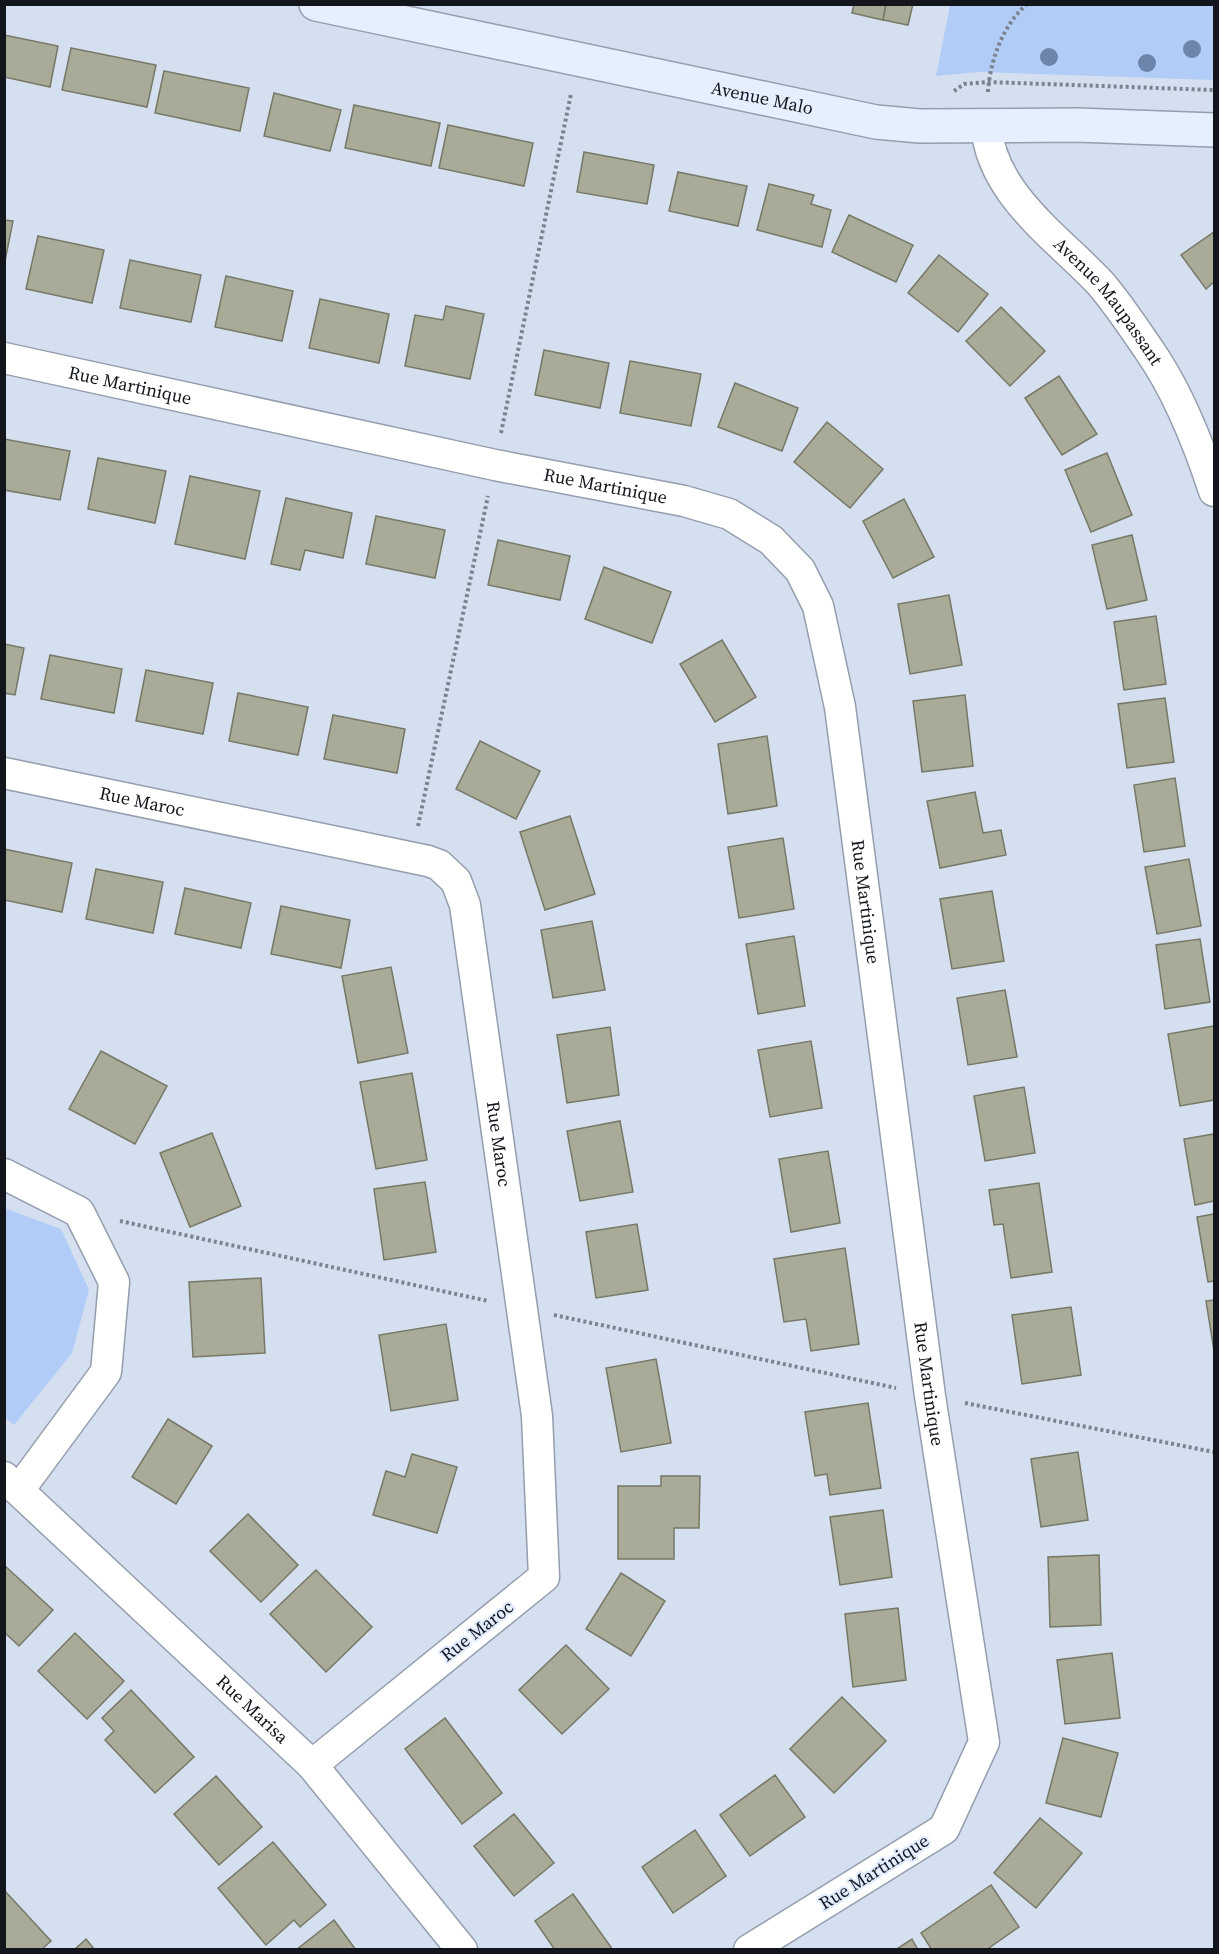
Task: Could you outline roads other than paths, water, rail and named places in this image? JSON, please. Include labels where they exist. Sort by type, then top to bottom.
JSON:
[{"type":"street","name":"Avenue Malo","points":[[316,4],[876,122],[920,126],[1077,125],[1215,130]]},
{"type":"street","name":"Avenue Maupassant","points":[[986,125],[993,163],[1005,184],[1102,286],[1151,352],[1198,443],[1215,491]]},
{"type":"street","name":"Rue Martinique","points":[[4,358],[495,465],[684,501],[729,514],[771,540],[800,570],[818,606],[840,707],[930,1396],[984,1742],[944,1829],[749,1950]]},
{"type":"street","name":"Rue Maroc","points":[[4,773],[428,861],[447,871],[456,881],[465,904],[537,1416],[544,1577],[312,1765]]},
{"type":"street","name":"Rue Marisa","points":[[4,1174],[79,1212],[114,1282],[106,1372],[12,1484],[312,1765],[462,1950]]}]
